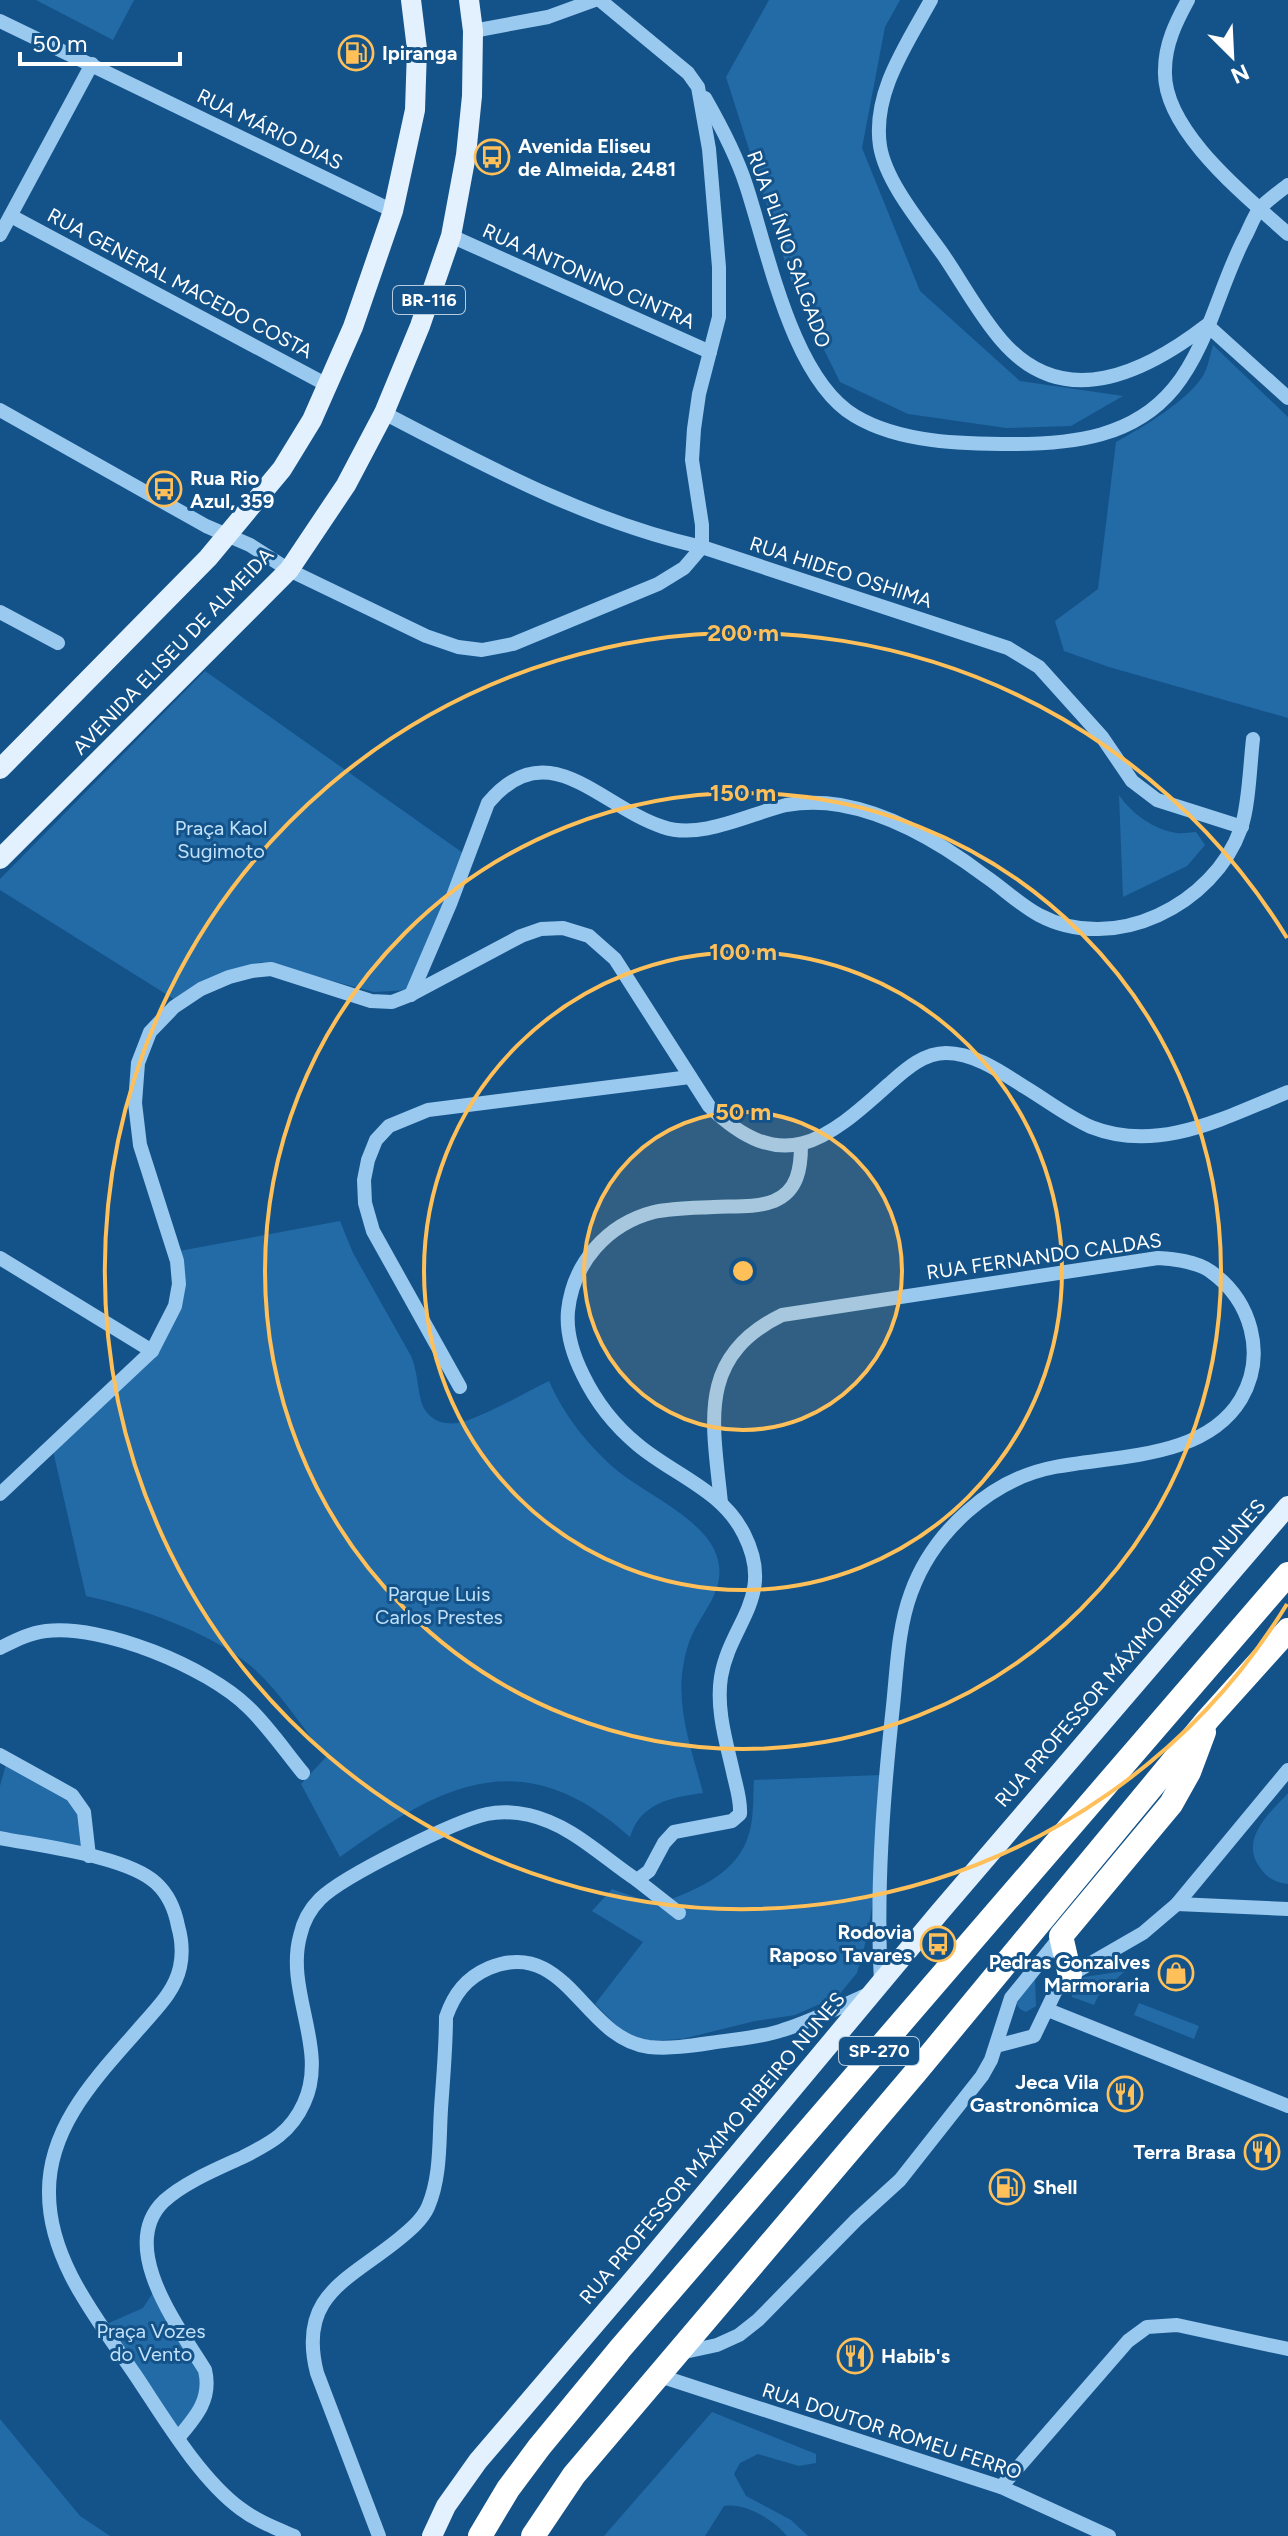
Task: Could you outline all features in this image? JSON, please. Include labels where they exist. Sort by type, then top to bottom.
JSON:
[{"type":"highway","name":"SP-270","points":[[480,2536],[508,2489],[540,2446],[619,2350],[1288,1574]]},
{"type":"highway","name":"SP-270","points":[[533,2536],[574,2475],[657,2375],[926,2060],[1208,1719],[1288,1630]]},
{"type":"highway","points":[[1070,1975],[1061,1936],[1171,1804],[1189,1772],[1208,1719]]},
{"type":"main road","name":"AVENIDA ELISEU DE ALMEIDA","points":[[0,769],[208,558],[257,502],[299,443],[329,386],[353,327],[393,211],[415,110],[417,49],[411,0]]},
{"type":"main road","name":"AVENIDA ELISEU DE ALMEIDA","points":[[0,859],[289,570],[346,485],[384,413],[420,326],[451,236],[466,155],[472,96],[473,31],[469,0]]},
{"type":"main road","name":"RUA PROFESSOR MÁXIMO RIBEIRO NUNES","points":[[430,2536],[446,2506],[478,2461],[1288,1506]]},
{"type":"street","points":[[473,31],[548,17],[598,0]]},
{"type":"street","name":"RUA PLÍNIO SALGADO","points":[[598,0],[688,73],[726,134],[746,182],[777,287],[807,361],[827,391],[851,414],[869,424],[912,436],[988,444],[1076,442],[1107,433],[1140,418],[1174,389],[1194,356],[1234,256],[1260,209],[1288,185]]},
{"type":"street","points":[[931,0],[894,67],[885,92],[880,147],[907,203],[1003,343],[1050,376],[1085,380],[1117,376],[1151,363],[1207,325],[1288,398]]},
{"type":"street","points":[[1188,0],[1167,45],[1164,73],[1169,95],[1193,142],[1288,234]]},
{"type":"street","name":"RUA MÁRIO DIAS","points":[[0,21],[393,211]]},
{"type":"street","points":[[0,235],[92,64]]},
{"type":"street","points":[[0,410],[226,535],[250,545],[289,570],[426,636],[458,647],[482,650],[513,644],[658,584],[684,568],[702,547],[702,525],[692,460],[699,394],[719,317],[719,267],[709,149],[698,87]]},
{"type":"street","name":"RUA GENERAL MACEDO COSTA","points":[[11,216],[329,386]]},
{"type":"street","name":"RUA ANTONINO CINTRA","points":[[451,236],[710,352]]},
{"type":"street","name":"RUA HIDEO OSHIMA","points":[[384,413],[563,502],[674,541],[702,547],[1008,648],[1039,667],[1102,737],[1132,781],[1157,800],[1242,827]]},
{"type":"street","points":[[0,612],[58,643]]},
{"type":"street","points":[[410,995],[450,904],[488,803],[516,778],[534,771],[549,771],[561,776],[666,828],[686,830],[710,826],[788,805],[813,802],[841,805],[877,815],[935,842],[1038,914],[1065,926],[1095,930],[1130,925],[1163,913],[1198,892],[1223,865],[1242,827],[1253,739]]},
{"type":"street","points":[[0,1494],[152,1351],[175,1306],[179,1284],[177,1261],[140,1145],[135,1103],[138,1063],[150,1032],[174,1007],[201,989],[229,977],[271,969],[371,1001],[392,1002],[521,936],[541,929],[563,928],[589,936],[615,959],[709,1106],[742,1134],[766,1143],[801,1145],[836,1128],[909,1066],[945,1052],[991,1066],[1089,1126],[1119,1136],[1151,1138],[1180,1133],[1288,1092]]},
{"type":"street","points":[[460,1387],[373,1231],[365,1203],[364,1180],[376,1140],[389,1126],[428,1110],[690,1077]]},
{"type":"street","points":[[637,1880],[649,1871],[664,1843],[674,1832],[732,1821],[740,1814],[719,1696],[726,1659],[754,1595],[754,1574],[744,1534],[721,1503],[639,1446],[609,1417],[588,1386],[574,1358],[568,1312],[573,1287],[594,1247],[632,1220],[668,1209],[758,1205],[773,1201],[794,1184],[801,1169],[801,1145]]},
{"type":"street","points":[[0,1258],[152,1351]]},
{"type":"street","name":"RUA FERNANDO CALDAS","points":[[721,1503],[713,1421],[714,1396],[720,1375],[730,1356],[746,1337],[782,1315],[1158,1258],[1175,1259],[1208,1270],[1240,1301],[1251,1326],[1254,1349],[1247,1383],[1224,1422],[1210,1433],[1164,1449],[1051,1467],[1023,1476],[977,1503],[953,1526],[927,1560],[911,1592],[900,1643],[887,1761],[878,1897],[878,1987]]},
{"type":"street","points":[[0,1648],[20,1638],[46,1631],[91,1632],[188,1665],[223,1686],[249,1707],[303,1773]]},
{"type":"street","points":[[0,1755],[72,1795],[84,1812],[89,1856]]},
{"type":"street","points":[[996,2046],[1034,2036],[1057,1988],[1070,1975],[1143,1933],[1177,1904],[1288,1770]]},
{"type":"street","points":[[178,2438],[202,2407],[208,2382],[205,2370],[156,2288],[149,2270],[147,2246],[150,2227],[155,2212],[173,2193],[272,2142],[295,2122],[311,2087],[313,2064],[297,1977],[299,1938],[306,1919],[320,1900],[350,1879],[443,1832],[469,1820],[505,1812],[526,1814],[558,1826],[587,1843],[679,1913]]},
{"type":"street","points":[[0,1838],[89,1856],[138,1872],[156,1883],[176,1916],[183,1944],[180,1969],[169,1993],[84,2095],[65,2126],[53,2154],[49,2191],[51,2223],[82,2297],[178,2438],[221,2491],[240,2508],[267,2525],[294,2536]]},
{"type":"street","points":[[1177,1904],[1288,1909]]},
{"type":"street","points":[[676,2354],[717,2345],[739,2335],[900,2180],[982,2076],[996,2046],[1011,1998],[1061,1936]]},
{"type":"street","points":[[379,2536],[317,2373],[311,2335],[317,2314],[334,2288],[408,2232],[428,2207],[438,2161],[446,2017],[463,1985],[477,1974],[500,1964],[517,1962],[539,1965],[559,1977],[608,2027],[628,2040],[646,2046],[673,2048],[782,2031],[821,2016],[878,1987]]},
{"type":"street","points":[[1048,2010],[1288,2106]]},
{"type":"street","points":[[1001,2487],[1128,2341],[1147,2327],[1177,2325],[1288,2349]]},
{"type":"street","name":"RUA DOUTOR ROMEU FERRO","points":[[657,2375],[1001,2487],[1109,2536]]},
{"type":"green space","points":[[36,0],[134,0],[113,40]]},
{"type":"green space","points":[[769,0],[900,0],[885,27],[862,148],[920,291],[1020,381],[1123,396],[1071,426],[1006,428],[908,414],[840,382],[793,287],[726,77]]},
{"type":"green space","points":[[1213,345],[1288,417],[1288,718],[1109,667],[1064,651],[1055,621],[1098,589],[1116,442],[1175,404],[1195,386],[1205,373]]},
{"type":"green space","name":"Praça Kaol Sugimoto","points":[[205,671],[463,853],[409,990],[374,992],[261,962],[177,1001],[0,890],[0,879]]},
{"type":"green space","points":[[1119,795],[1130,808],[1152,824],[1177,833],[1196,832],[1205,845],[1187,866],[1123,897]]},
{"type":"green space","name":"Parque Luis Carlos Prestes","points":[[340,1221],[353,1253],[411,1356],[422,1405],[431,1417],[458,1423],[490,1411],[549,1381],[570,1419],[598,1453],[619,1472],[674,1508],[700,1530],[716,1554],[719,1565],[717,1586],[686,1652],[681,1689],[684,1719],[703,1793],[669,1800],[649,1809],[641,1816],[630,1837],[591,1807],[554,1789],[518,1782],[484,1783],[449,1793],[414,1809],[340,1857],[301,1784],[326,1757],[262,1676],[234,1654],[194,1632],[150,1614],[86,1596],[52,1446],[115,1388],[175,1306],[174,1252]]},
{"type":"green space","points":[[6,1764],[78,1805],[83,1855],[0,1838],[0,1786]]},
{"type":"green space","points":[[880,1775],[879,1865],[867,1937],[857,1973],[838,1996],[795,2015],[755,2021],[682,2039],[645,2041],[620,2029],[595,2004],[643,1942],[592,1911],[612,1889],[657,1905],[700,1887],[726,1870],[745,1846],[750,1830],[754,1780]]},
{"type":"green space","points":[[1288,1793],[1288,1884],[1273,1880],[1263,1872],[1253,1848],[1259,1828]]},
{"type":"green space","points":[[1125,1971],[1098,1996],[1094,2005],[1072,1997],[1070,1988],[1084,1977]]},
{"type":"green space","points":[[1035,1978],[1036,2006],[1026,2012],[1014,2001]]},
{"type":"green space","points":[[1139,2003],[1199,2026],[1194,2039],[1134,2015]]},
{"type":"green space","name":"Praça Vozes do Vento","points":[[156,2288],[207,2387],[178,2438],[102,2326],[143,2308]]},
{"type":"green space","points":[[712,2412],[816,2454],[816,2463],[799,2466],[758,2454],[740,2463],[734,2474],[746,2496],[791,2520],[808,2536],[787,2536],[758,2514],[732,2505],[724,2506],[705,2536],[604,2536]]},
{"type":"green space","points":[[0,2419],[80,2516],[110,2536],[0,2536]]},
{"type":"place","name":"Ipiranga","points":[[356,53]]},
{"type":"place","name":"Avenida Eliseu de Almeida, 2481","points":[[492,157]]},
{"type":"place","name":"Rua Rio Azul, 359","points":[[164,489]]},
{"type":"place","name":"Rodovia Raposo Tavares","points":[[938,1944]]},
{"type":"place","name":"Pedras Gonzalves Marmoraria","points":[[1176,1973]]},
{"type":"place","name":"Jeca Vila Gastronômica","points":[[1125,2094]]},
{"type":"place","name":"Terra Brasa","points":[[1262,2152]]},
{"type":"place","name":"Shell","points":[[1007,2187]]},
{"type":"place","name":"Habib's","points":[[855,2356]]}]
